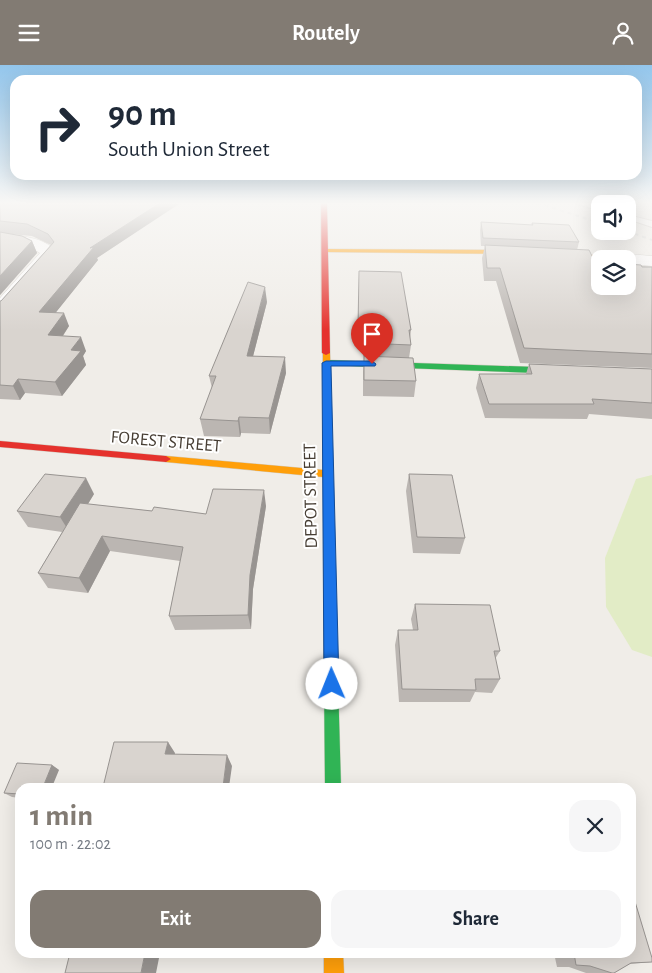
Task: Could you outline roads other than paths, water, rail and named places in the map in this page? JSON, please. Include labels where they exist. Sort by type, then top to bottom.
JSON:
[{"type":"street","points":[[0,309],[49,253],[45,248],[37,245]]},
{"type":"street","name":"DEPOT STREET","points":[[325,245],[333,783]]},
{"type":"street","points":[[325,250],[476,250],[591,256]]},
{"type":"street","points":[[636,260],[652,261]]},
{"type":"street","points":[[326,363],[578,372]]},
{"type":"street","name":"FOREST STREET","points":[[0,444],[328,474]]},
{"type":"street","points":[[334,958],[334,973]]}]
